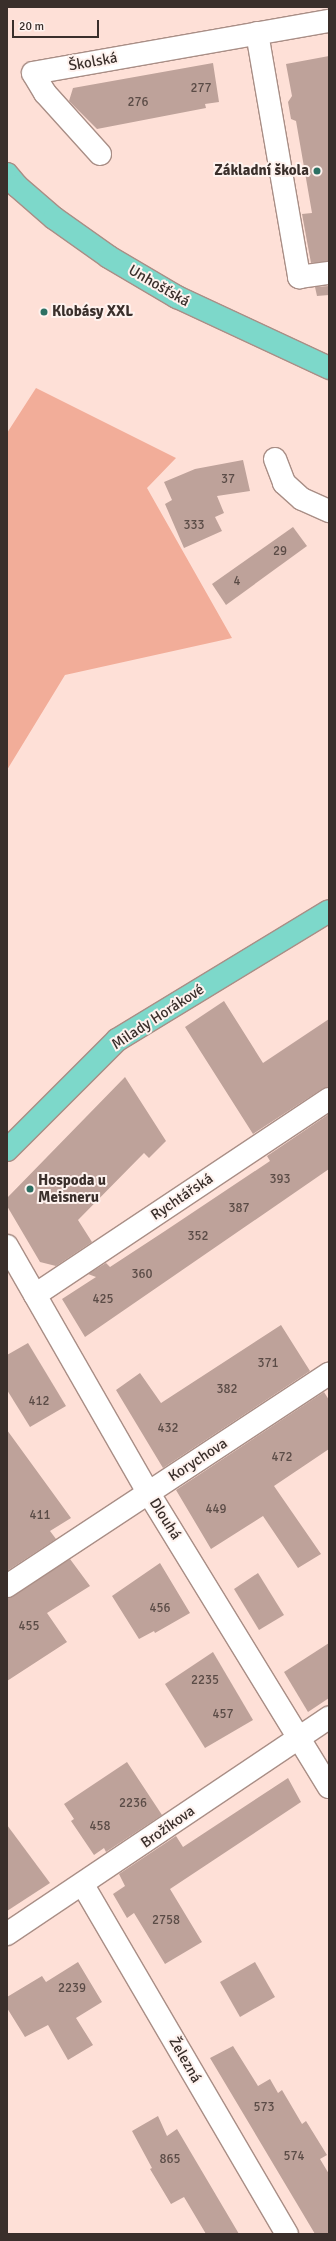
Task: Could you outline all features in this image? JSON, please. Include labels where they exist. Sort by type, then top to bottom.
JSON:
[{"type":"main road","name":"Unhošťská","points":[[7,174],[16,186],[54,218],[109,257],[177,297],[329,368]]},
{"type":"main road","name":"Milady Horákové","points":[[7,1150],[117,1040],[329,911]]},
{"type":"street","name":"Školská","points":[[100,154],[44,93],[33,73],[329,20]]},
{"type":"street","points":[[257,33],[299,277],[329,273]]},
{"type":"street","points":[[275,459],[284,483],[302,499],[329,511]]},
{"type":"street","name":"Rychtářská","points":[[35,1295],[329,1099]]},
{"type":"street","name":"Dlouhá","points":[[7,1246],[148,1492],[300,1737],[329,1787]]},
{"type":"street","name":"Korychova","points":[[7,1586],[329,1374]]},
{"type":"street","name":"Brožíkova","points":[[7,1934],[83,1885],[329,1718]]},
{"type":"street","name":"Železná","points":[[83,1885],[287,2234]]},
{"type":"shaded area","points":[[36,388],[176,458],[147,488],[232,638],[65,675],[7,770],[7,433]]},
{"type":"building","name":"Základní škola","points":[[329,56],[329,261],[311,263],[302,214],[312,213],[296,121],[291,119],[288,102],[292,96],[286,64]]},
{"type":"building","points":[[213,63],[219,102],[205,104],[206,108],[97,129],[69,101],[73,88]]},
{"type":"building","points":[[329,286],[329,295],[317,296],[315,287]]},
{"type":"building","points":[[243,460],[250,491],[217,496],[224,513],[215,517],[222,531],[184,548],[165,504],[172,500],[164,482],[195,469]]},
{"type":"building","points":[[293,527],[307,546],[226,605],[212,584]]},
{"type":"building","points":[[224,1001],[263,1063],[329,1019],[329,1087],[322,1089],[253,1134],[185,1027]]},
{"type":"building","points":[[125,1077],[166,1141],[149,1158],[144,1153],[78,1220],[92,1242],[56,1266],[40,1262],[7,1206],[7,1198]]},
{"type":"building","points":[[329,1114],[329,1169],[85,1337],[62,1299],[96,1277],[88,1274],[106,1263],[110,1267],[165,1231],[270,1161],[267,1156]]},
{"type":"building","points":[[281,1325],[310,1371],[163,1468],[116,1390],[140,1373],[161,1403]]},
{"type":"building","points":[[28,1343],[66,1406],[30,1427],[7,1390],[7,1355]]},
{"type":"building","points":[[324,1392],[329,1400],[329,1449],[274,1486],[321,1554],[298,1568],[263,1516],[211,1549],[176,1490]]},
{"type":"building","points":[[7,1430],[71,1518],[50,1531],[56,1539],[7,1571]]},
{"type":"building","points":[[70,1559],[90,1586],[47,1613],[67,1642],[7,1681],[7,1598]]},
{"type":"building","points":[[160,1563],[190,1613],[155,1633],[154,1631],[139,1639],[112,1596]]},
{"type":"building","points":[[258,1573],[284,1615],[259,1630],[234,1589]]},
{"type":"building","points":[[329,1643],[329,1698],[308,1712],[284,1672]]},
{"type":"building","points":[[213,1652],[253,1720],[205,1748],[165,1684]]},
{"type":"building","points":[[127,1762],[162,1815],[106,1852],[104,1848],[94,1855],[71,1821],[74,1819],[64,1804]]},
{"type":"building","points":[[288,1778],[301,1802],[170,1889],[202,1942],[165,1964],[134,1913],[127,1918],[113,1894],[125,1886],[119,1874],[176,1836],[183,1847]]},
{"type":"building","points":[[7,1825],[50,1883],[7,1911]]},
{"type":"building","points":[[78,1962],[102,2002],[76,2018],[93,2045],[68,2060],[48,2025],[25,2037],[7,2008],[7,1997],[42,1976],[46,1982]]},
{"type":"building","points":[[255,1962],[275,1997],[240,2017],[220,1982]]},
{"type":"building","points":[[233,2046],[258,2086],[270,2079],[278,2093],[282,2090],[302,2124],[306,2121],[327,2155],[320,2159],[329,2174],[329,2234],[315,2234],[210,2058]]},
{"type":"building","points":[[158,2116],[167,2136],[177,2129],[239,2234],[206,2234],[184,2197],[171,2204],[150,2169],[152,2168],[132,2131]]},
{"type":"place","name":"Základní škola","points":[[317,171]]},
{"type":"place","name":"Klobásy XXL","points":[[44,312]]},
{"type":"place","name":"Hospoda u Meisneru","points":[[30,1189]]}]
